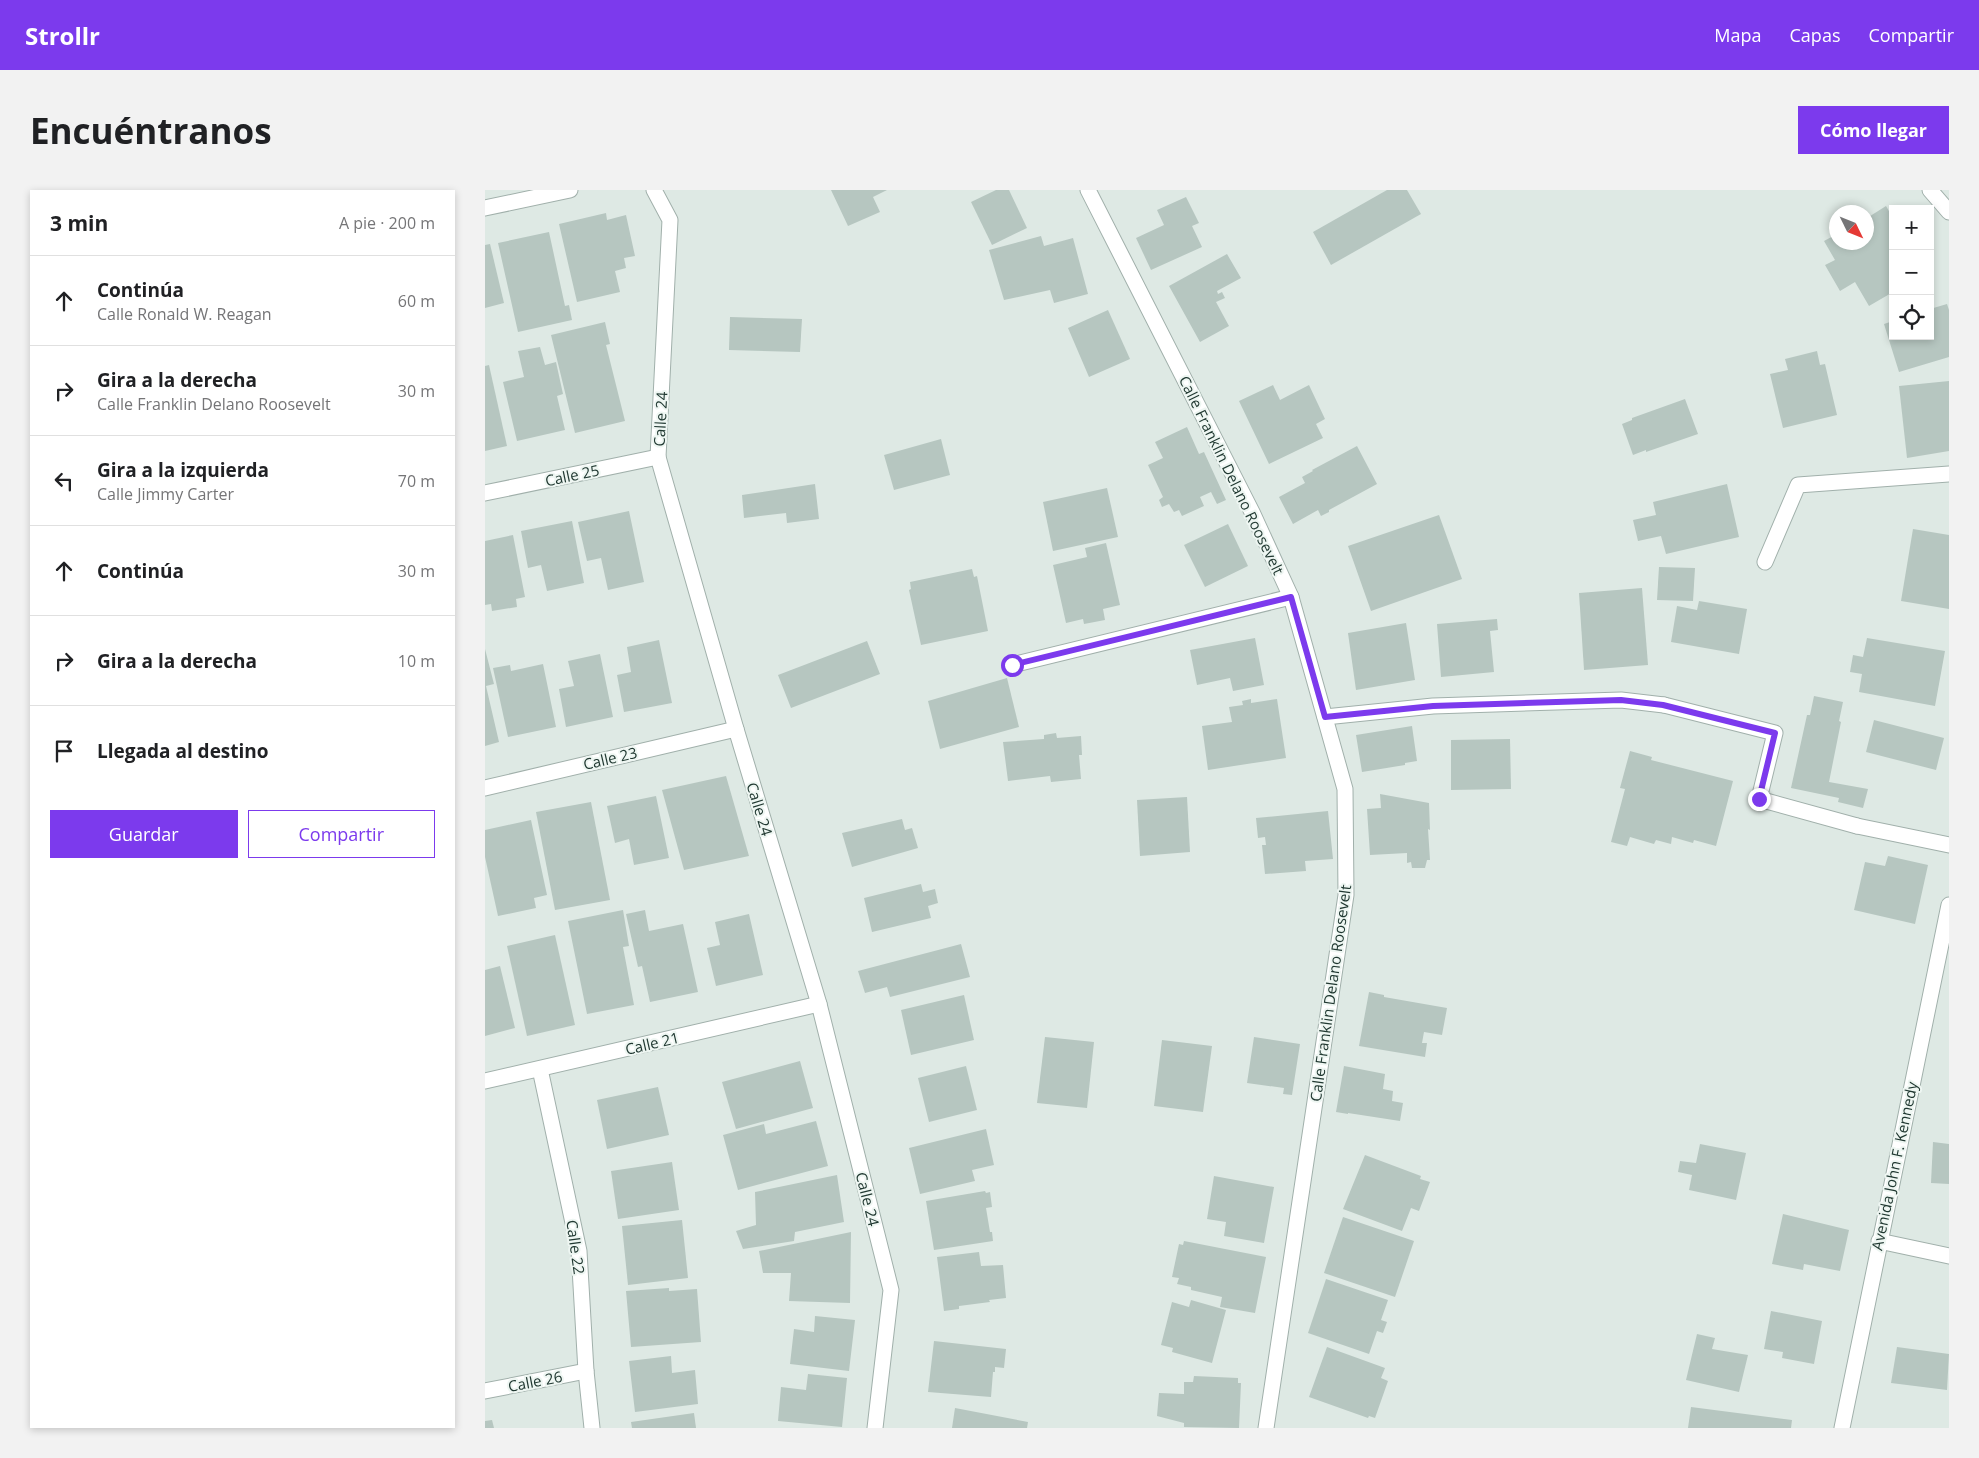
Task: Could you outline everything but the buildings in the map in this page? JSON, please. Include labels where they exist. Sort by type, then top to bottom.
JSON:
[{"type":"street","points":[[485,208],[570,190]]},
{"type":"street","name":"Calle 24","points":[[654,190],[670,220],[658,457],[735,729],[819,1004],[891,1290],[875,1428]]},
{"type":"street","name":"Calle Franklin Delano Roosevelt","points":[[1088,190],[1247,503],[1291,597],[1345,789],[1346,895],[1265,1428]]},
{"type":"street","points":[[1930,190],[1949,212]]},
{"type":"street","name":"Calle 25","points":[[485,493],[658,457]]},
{"type":"street","points":[[1765,562],[1798,485],[1949,474]]},
{"type":"street","points":[[1012,665],[1291,597]]},
{"type":"street","points":[[1325,717],[1433,706],[1621,700],[1663,705],[1775,733],[1759,799],[1857,826],[1949,845]]},
{"type":"street","name":"Calle 23","points":[[485,788],[735,729]]},
{"type":"street","name":"Avenida John F. Kennedy","points":[[1841,1428],[1949,905]]},
{"type":"street","name":"Calle 21","points":[[485,1081],[819,1004]]},
{"type":"street","name":"Calle 22","points":[[540,1069],[579,1251],[586,1371],[592,1428]]},
{"type":"street","points":[[1879,1241],[1949,1256]]},
{"type":"street","name":"Calle 26","points":[[485,1391],[586,1371]]},
{"type":"route","points":[[1012,665],[1291,597],[1325,717],[1433,706],[1621,700],[1663,705],[1775,733],[1759,799]]}]
